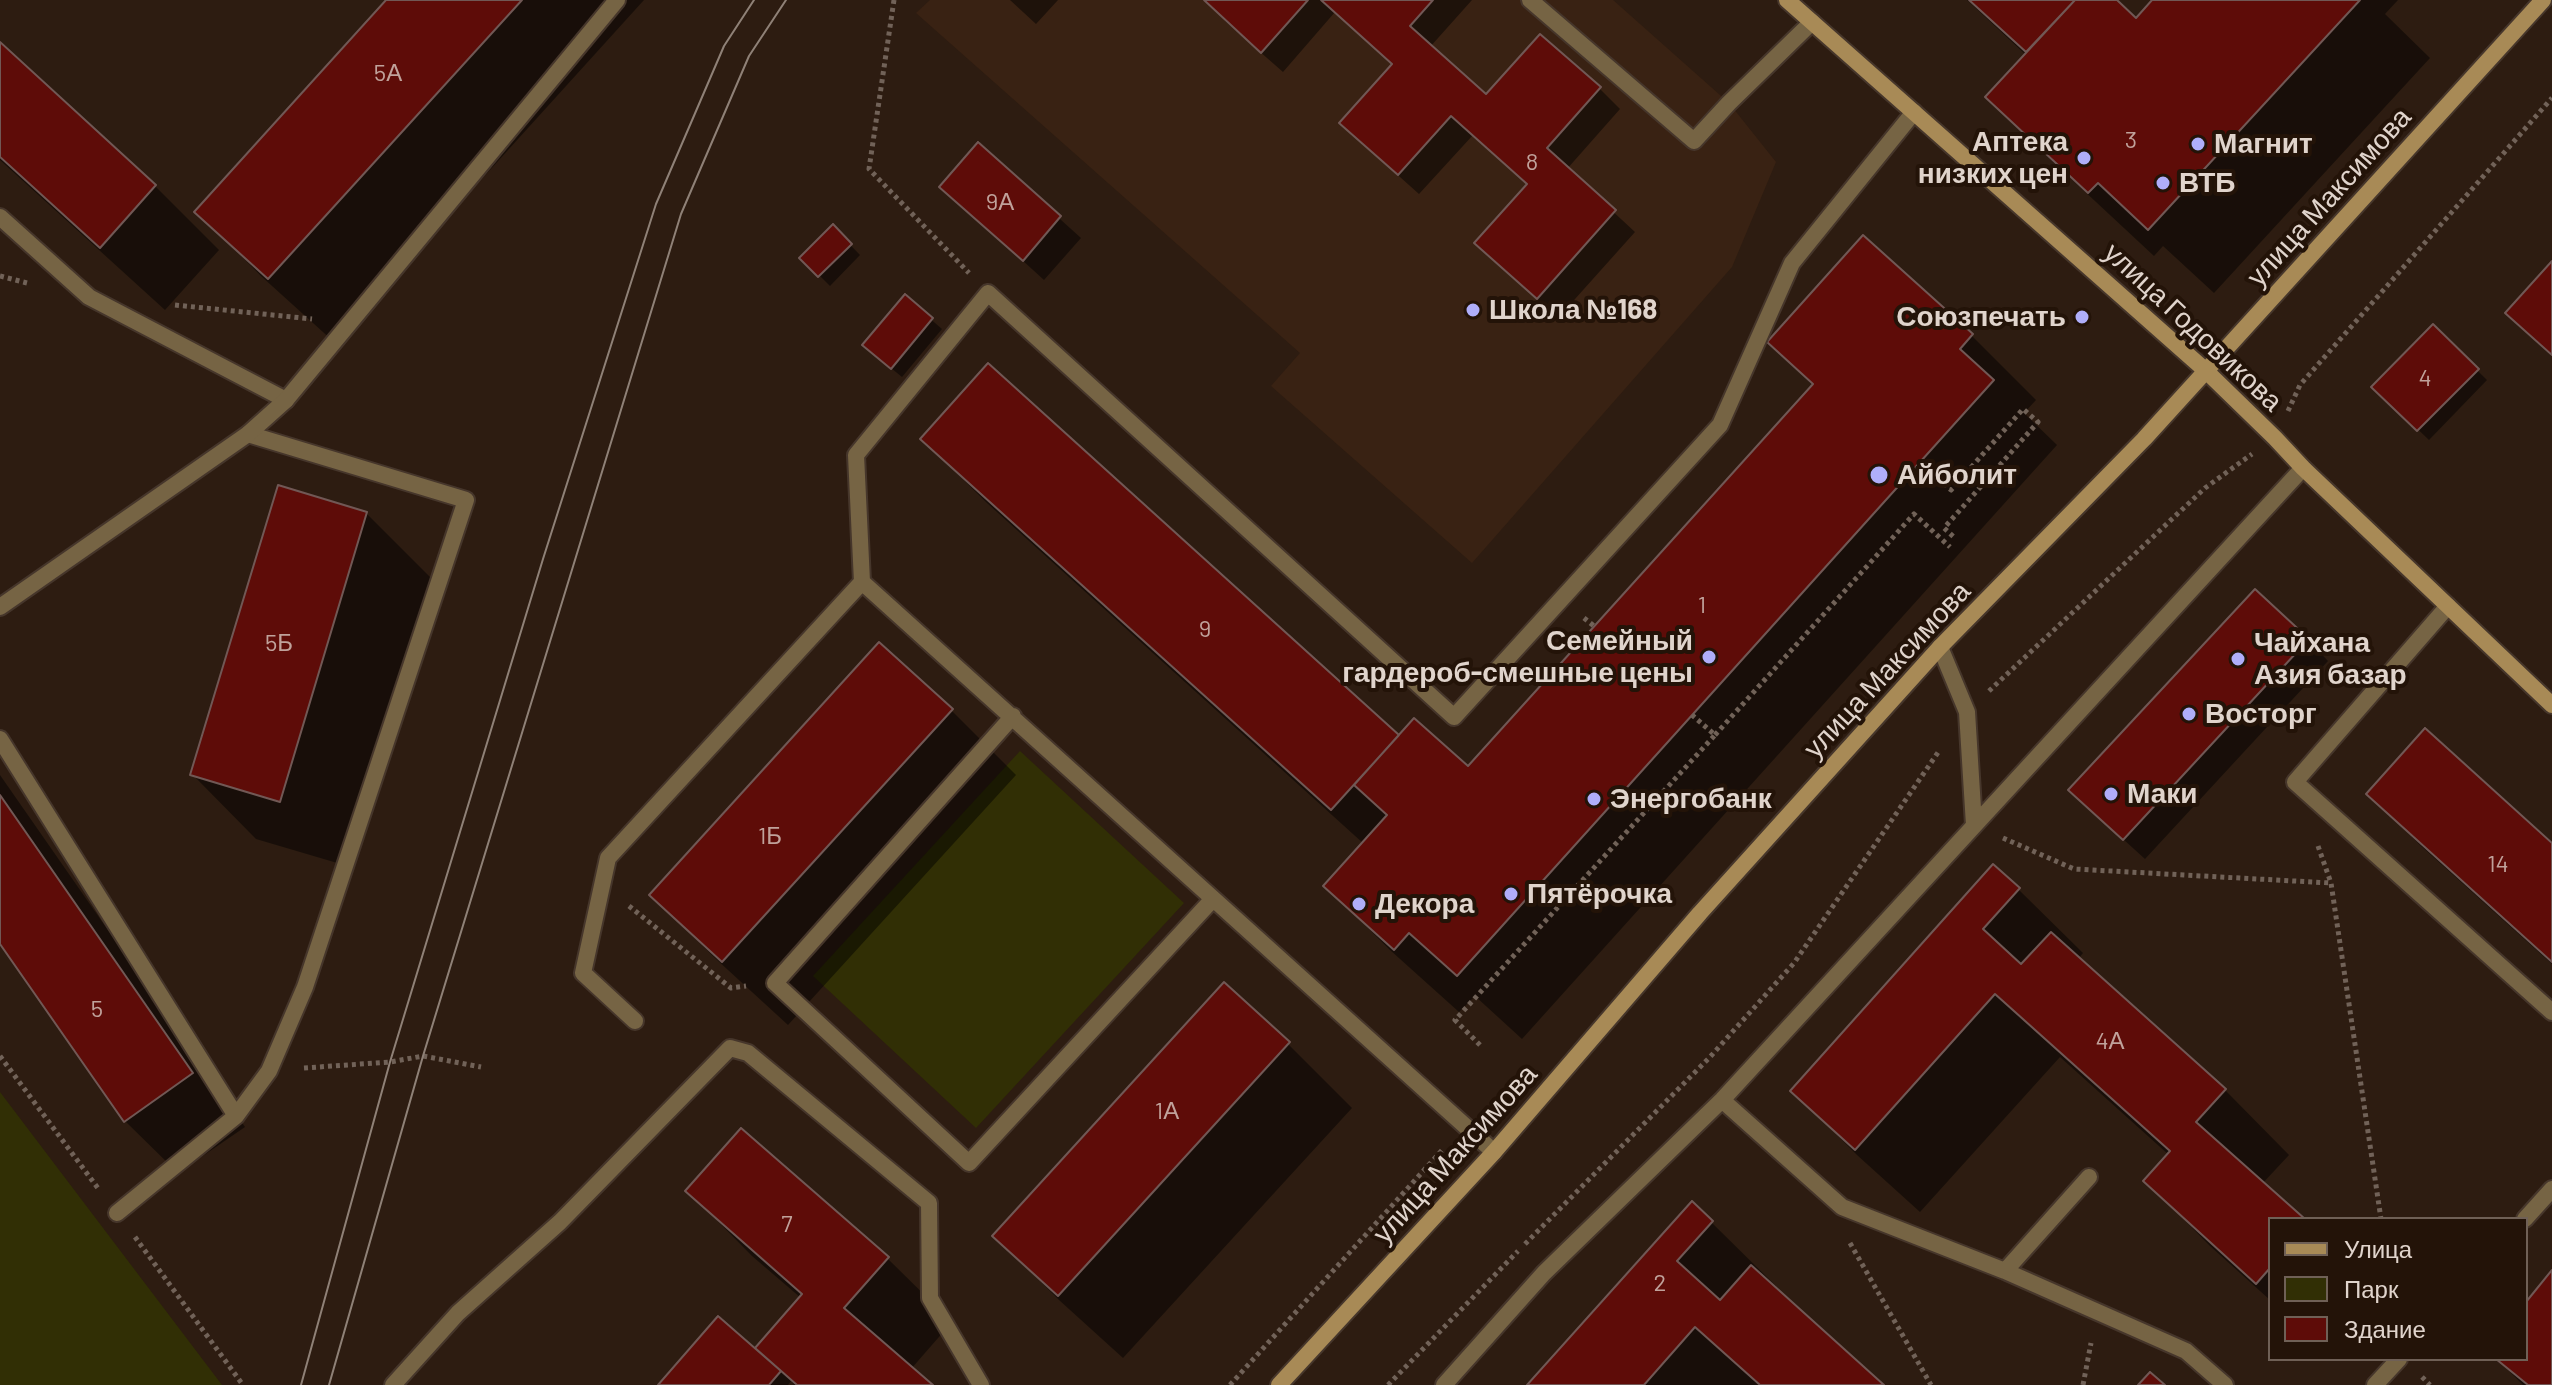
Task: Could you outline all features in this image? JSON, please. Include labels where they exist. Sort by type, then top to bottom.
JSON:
[{"type":"main road","name":"улица Годовикова","points":[[1787,0],[2205,370],[2303,468],[2552,705]]},
{"type":"main road","name":"улица Максимова","points":[[1279,1385],[1494,1152],[1700,913],[1940,647],[2144,439],[2543,0]]},
{"type":"street","points":[[0,607],[248,434],[286,400],[617,0]]},
{"type":"street","points":[[1530,0],[1694,141],[1812,22]]},
{"type":"street","points":[[635,1021],[583,973],[608,858],[862,582],[856,455],[988,293],[1454,717],[1720,425],[1792,263],[1914,112]]},
{"type":"street","points":[[0,217],[89,297],[286,400]]},
{"type":"street","points":[[117,1213],[236,1116],[269,1071],[305,987],[466,500],[248,434]]},
{"type":"street","points":[[1444,1385],[1544,1273],[1722,1100],[2303,468]]},
{"type":"street","points":[[862,582],[1494,1152]]},
{"type":"street","points":[[2448,606],[2295,782],[2552,1012]]},
{"type":"street","points":[[1940,647],[1967,712],[1974,825]]},
{"type":"street","points":[[1013,716],[775,983],[969,1163],[1212,900]]},
{"type":"street","points":[[0,739],[236,1116]]},
{"type":"street","points":[[393,1385],[458,1313],[560,1222],[730,1048],[748,1053],[929,1203],[930,1298],[981,1385]]},
{"type":"street","points":[[1722,1100],[1842,1207],[2005,1271],[2186,1351],[2225,1385]]},
{"type":"street","points":[[2005,1271],[2089,1177]]},
{"type":"street","points":[[2527,1217],[2552,1189]]},
{"type":"street","points":[[2375,1385],[2397,1361]]},
{"type":"path","points":[[894,0],[869,169],[988,293]]},
{"type":"path","points":[[1920,462],[1951,490],[2023,409],[2038,422],[1944,528],[1956,539]]},
{"type":"path","points":[[1480,1045],[1455,1020],[1914,514],[1950,547]]},
{"type":"path","points":[[1692,715],[1715,735]]},
{"type":"path","points":[[1974,825],[2074,869],[2331,883]]},
{"type":"path","points":[[2316,840],[2331,883],[2381,1217]]},
{"type":"path","points":[[603,885],[731,988],[775,983]]},
{"type":"path","points":[[269,1071],[390,1062],[423,1056],[481,1067]]},
{"type":"path","points":[[1230,1385],[1465,1125]]},
{"type":"path","points":[[1842,1207],[1851,1248],[1931,1385]]},
{"type":"path","points":[[2083,1385],[2096,1312]]},
{"type":"shaded area","name":"Школа №168","points":[[930,0],[1613,0],[1729,103],[1776,162],[1732,267],[1472,563],[1271,386],[1300,353],[916,13]]},
{"type":"green space","points":[[1020,751],[1184,903],[976,1128],[813,976]]},
{"type":"green space","points":[[0,1092],[222,1385],[0,1385]]},
{"type":"building","points":[[386,0],[522,0],[268,279],[194,212]]},
{"type":"building","points":[[1204,0],[1308,0],[1261,53]]},
{"type":"building","points":[[1321,0],[1433,0],[1410,26],[1486,94],[1540,34],[1601,87],[1547,148],[1616,210],[1537,299],[1474,243],[1527,184],[1451,116],[1398,175],[1339,123],[1392,64]]},
{"type":"building","points":[[1969,0],[2075,0],[2026,52]]},
{"type":"building","points":[[2075,0],[2117,0],[2136,18],[2152,0],[2360,0],[2148,230],[2098,183],[2088,193],[1985,97]]},
{"type":"building","points":[[0,42],[156,185],[100,248],[0,157]]},
{"type":"building","points":[[978,142],[1061,216],[1023,261],[939,187]]},
{"type":"building","points":[[833,224],[852,244],[818,277],[799,258]]},
{"type":"building","points":[[1863,235],[1973,334],[1960,349],[1994,380],[1457,976],[1409,933],[1394,950],[1323,886],[1387,815],[1354,785],[1414,718],[1468,766],[1813,384],[1767,342]]},
{"type":"building","points":[[2552,261],[2552,355],[2505,313]]},
{"type":"building","points":[[905,294],[933,318],[891,369],[862,345]]},
{"type":"building","points":[[2433,324],[2479,369],[2417,431],[2371,387]]},
{"type":"building","points":[[988,363],[1399,735],[1331,810],[920,439]]},
{"type":"building","points":[[278,485],[367,512],[280,802],[190,775]]},
{"type":"building","name":"Восторг","points":[[2255,589],[2309,639],[2123,840],[2068,790]]},
{"type":"building","points":[[879,642],[953,709],[722,962],[649,895]]},
{"type":"building","points":[[2425,728],[2552,843],[2552,962],[2366,794]]},
{"type":"building","points":[[0,795],[193,1073],[124,1122],[0,944]]},
{"type":"building","points":[[1993,864],[2020,888],[1983,929],[2021,964],[2051,932],[2226,1089],[2196,1122],[2303,1217],[2268,1217],[2268,1270],[2256,1284],[2143,1181],[2170,1151],[1995,994],[1855,1150],[1790,1091]]},
{"type":"building","points":[[1224,982],[1290,1042],[1058,1296],[992,1236]]},
{"type":"building","points":[[741,1128],[889,1257],[844,1308],[933,1385],[797,1385],[755,1348],[802,1294],[685,1191]]},
{"type":"building","points":[[1692,1201],[1713,1221],[1677,1261],[1720,1300],[1751,1265],[1884,1385],[1760,1385],[1695,1327],[1644,1385],[1527,1385]]},
{"type":"building","points":[[2552,1270],[2552,1385],[2528,1385],[2498,1361],[2528,1361],[2528,1300]]},
{"type":"building","points":[[718,1316],[781,1371],[769,1385],[658,1385]]},
{"type":"building","points":[[2150,1372],[2165,1385],[2138,1385]]},
{"type":"tram line","points":[[301,1385],[390,1062],[543,559],[656,204],[724,46],[754,0]]},
{"type":"tram line","points":[[329,1385],[423,1056],[681,214],[749,56],[786,0]]},
{"type":"place","name":"Магнит","points":[[2198,144]]},
{"type":"place","name":"Аптека низких цен","points":[[2084,158]]},
{"type":"place","name":"ВТБ","points":[[2163,183]]},
{"type":"place","name":"Школа №168","points":[[1473,310]]},
{"type":"place","name":"Союзпечать","points":[[2082,317]]},
{"type":"place","name":"Айболит","points":[[1879,475]]},
{"type":"place","name":"Семейный гардероб-смешные цены","points":[[1709,657]]},
{"type":"place","name":"Чайхана Азия базар","points":[[2238,659]]},
{"type":"place","name":"Восторг","points":[[2189,714]]},
{"type":"place","name":"Маки","points":[[2111,794]]},
{"type":"place","name":"Энергобанк","points":[[1594,799]]},
{"type":"place","name":"Пятёрочка","points":[[1511,894]]},
{"type":"place","name":"Декора","points":[[1359,904]]}]
